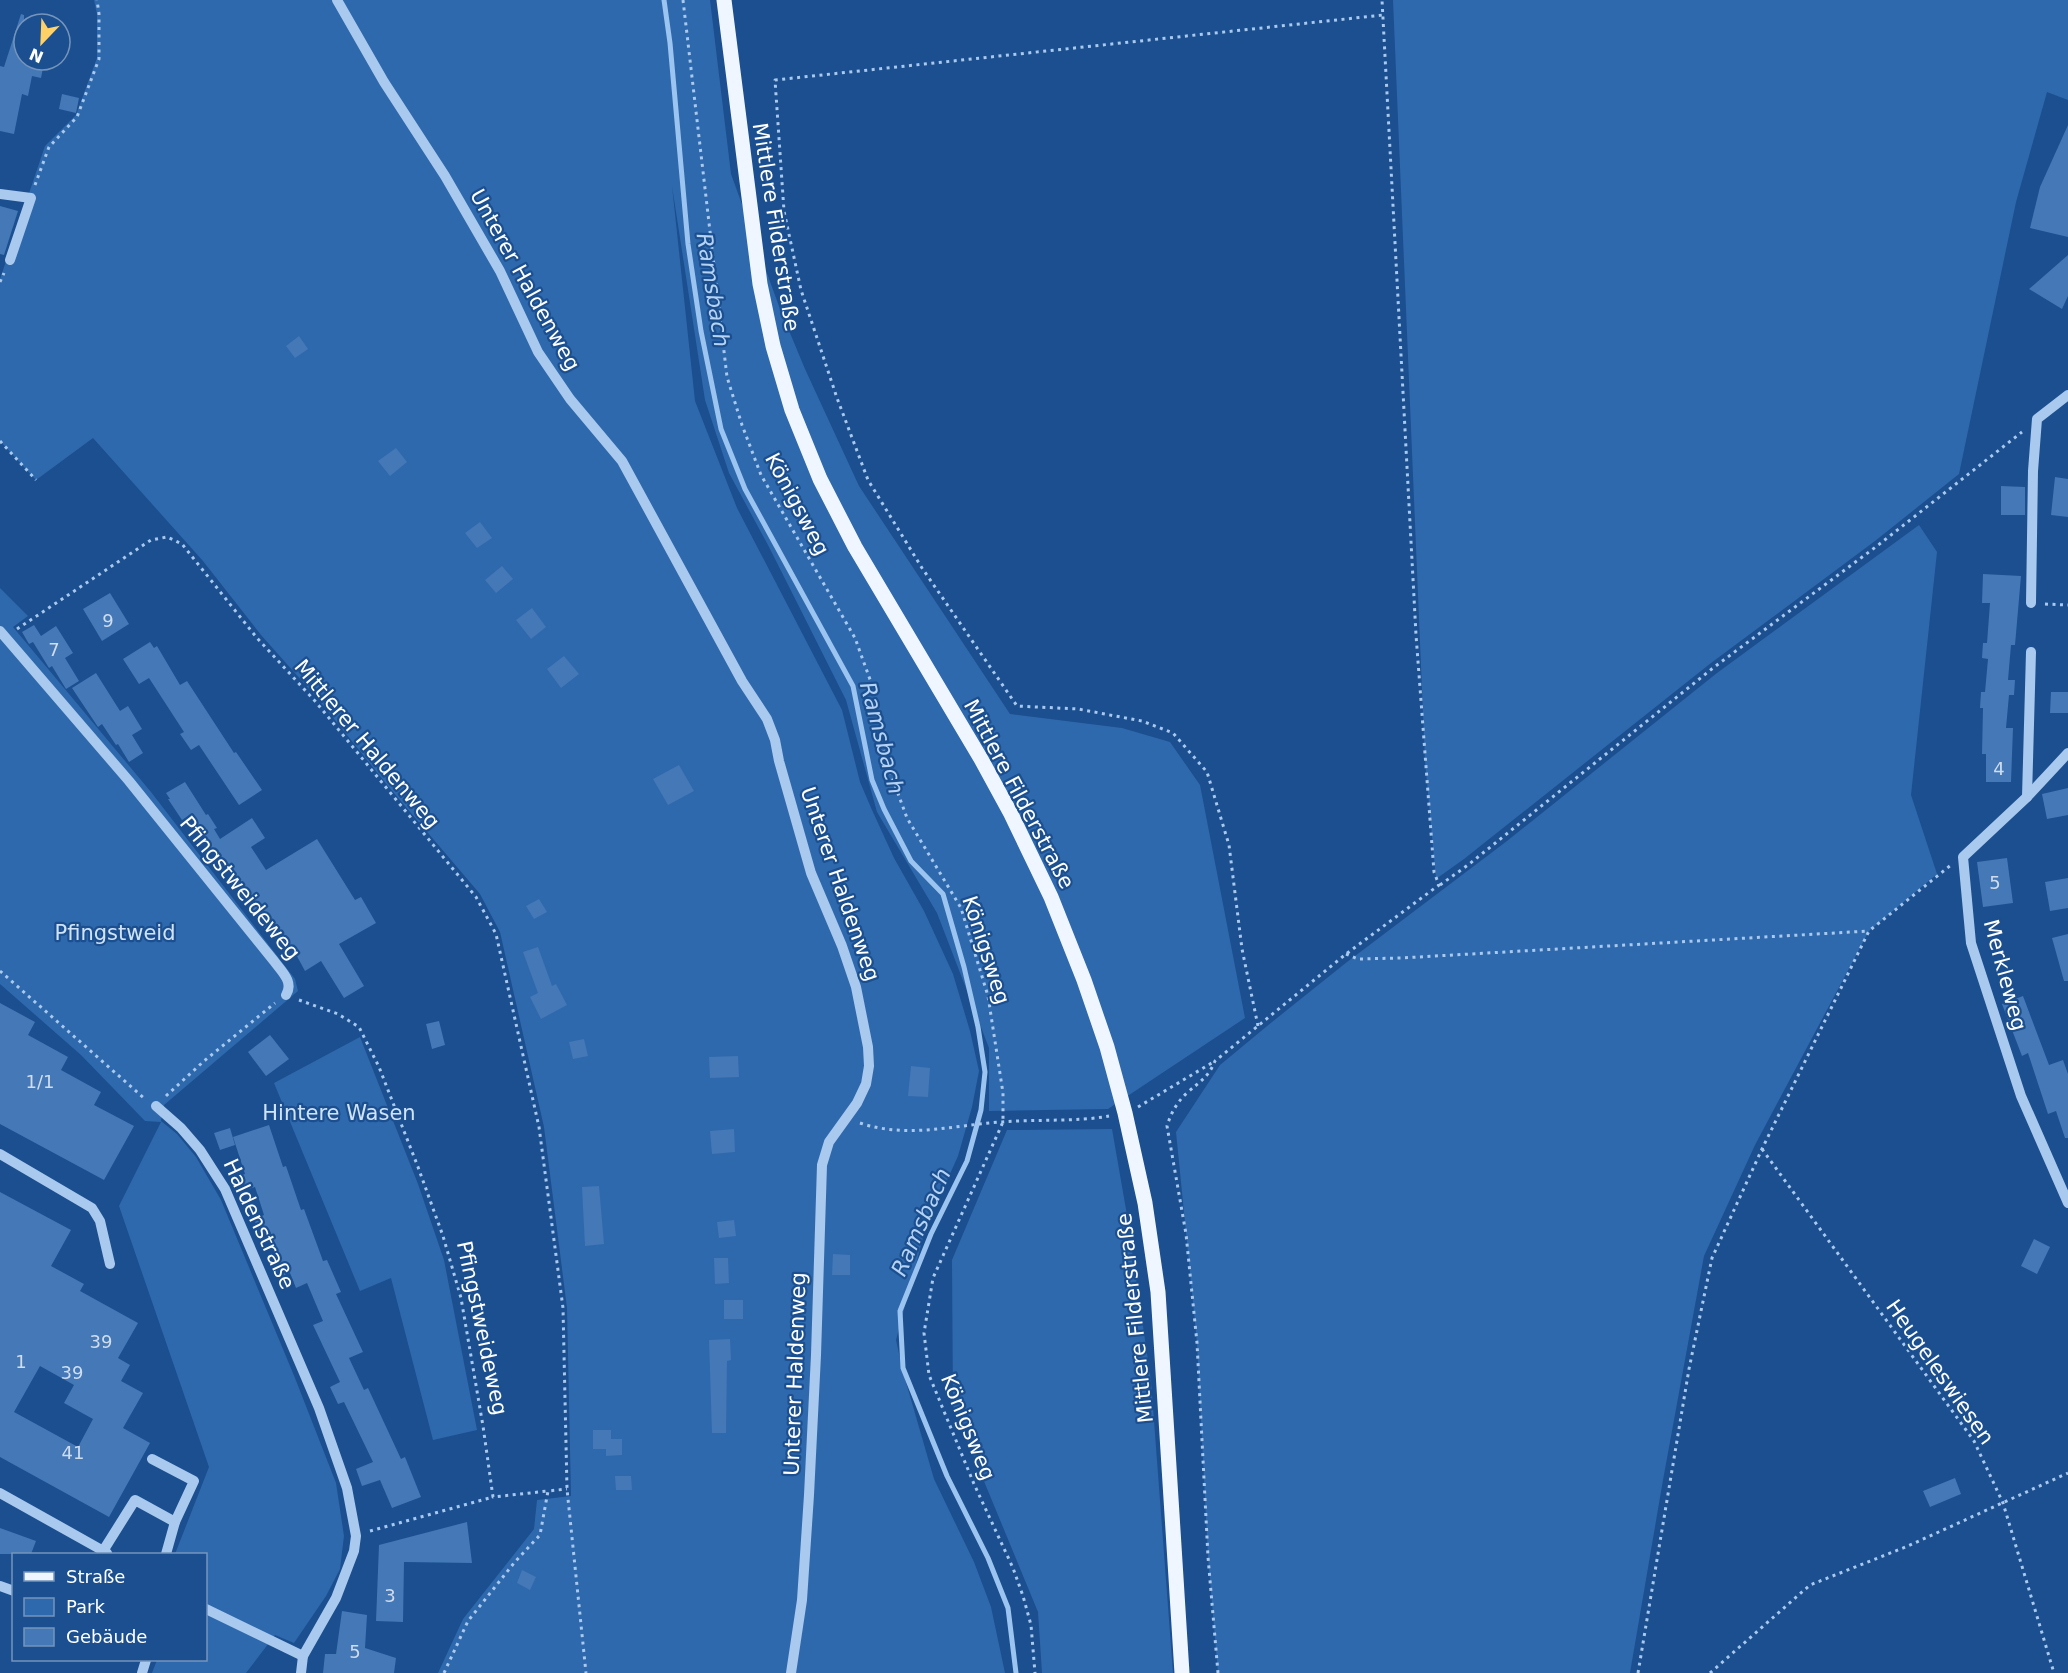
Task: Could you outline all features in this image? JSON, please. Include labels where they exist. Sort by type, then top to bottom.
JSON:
[{"type":"main road","name":"Mittlere Filderstraße","points":[[723,0],[760,284],[773,346],[792,410],[820,479],[855,547],[981,759],[1016,824],[1051,897],[1084,980],[1116,1080],[1145,1203],[1158,1292],[1182,1673]]},
{"type":"street","name":"Unterer Haldenweg","points":[[337,0],[384,81],[445,176],[500,271],[538,352],[570,399],[622,461],[742,681],[767,719],[811,873],[843,946],[856,987],[868,1047],[869,1066],[866,1084],[858,1103],[829,1142],[822,1165],[809,1495],[802,1600],[791,1673]]},
{"type":"street","points":[[0,194],[31,198],[10,260]]},
{"type":"street","points":[[2031,603],[2033,471],[2037,420],[2068,395]]},
{"type":"street","name":"Pfingstweideweg","points":[[3,634],[129,781],[274,961],[288,981],[289,990],[286,995]]},
{"type":"street","points":[[2026,797],[2031,652]]},
{"type":"street","points":[[1963,857],[2068,753]]},
{"type":"street","name":"Merkleweg","points":[[1963,857],[1971,943],[2021,1096],[2068,1203]]},
{"type":"street","name":"Haldenstraße","points":[[156,1106],[181,1128],[200,1150],[225,1189],[323,1419],[347,1488],[356,1536]]},
{"type":"street","points":[[0,1154],[92,1208],[100,1221],[110,1264]]},
{"type":"street","points":[[152,1459],[194,1481],[175,1522],[166,1553]]},
{"type":"street","points":[[0,1493],[106,1553],[135,1500],[175,1522]]},
{"type":"street","points":[[301,1673],[303,1656],[344,1582],[354,1551],[356,1536]]},
{"type":"street","points":[[207,1609],[303,1656]]},
{"type":"path","points":[[31,198],[49,147],[77,117],[99,58],[97,0]]},
{"type":"path","name":"Königsweg","points":[[683,0],[728,377],[742,425],[760,475],[855,638],[872,686],[885,758],[907,818],[961,908],[988,996],[1003,1093],[1003,1122],[933,1278],[924,1333],[929,1375],[1023,1596],[1031,1625],[1035,1673]]},
{"type":"path","points":[[1382,0],[1416,635],[1434,872],[1439,885]]},
{"type":"path","points":[[1258,1026],[1242,949],[1228,845],[1207,772],[1173,733],[1142,721],[1078,709],[1017,706],[922,568],[868,480],[837,398],[801,290],[784,211],[775,80],[1383,15]]},
{"type":"path","points":[[1218,1673],[1208,1557],[1197,1343],[1186,1234],[1167,1126],[1178,1103],[1210,1073],[1215,1061],[1346,954],[1468,865],[1713,668],[1877,546],[2037,420]]},
{"type":"path","points":[[0,441],[36,480]]},
{"type":"path","name":"Mittlerer Haldenweg","points":[[3,634],[152,540],[167,537],[182,544],[256,638],[315,701],[476,897],[496,934],[504,963],[539,1127],[547,1179],[563,1308],[567,1489],[586,1673]]},
{"type":"path","points":[[2031,603],[2068,605]]},
{"type":"path","points":[[1638,1673],[1689,1369],[1712,1258],[1762,1149],[1869,931],[1937,874],[1963,857]]},
{"type":"path","points":[[1346,954],[1358,959],[1401,958],[1869,931]]},
{"type":"path","points":[[0,971],[138,1095],[156,1106],[204,1061],[286,995]]},
{"type":"path","name":"Pfingstweideweg","points":[[286,995],[338,1014],[359,1027],[379,1067],[440,1226],[461,1298],[493,1497]]},
{"type":"path","points":[[847,1119],[874,1128],[903,1132],[1003,1122]]},
{"type":"path","name":"Heugeleswiesen","points":[[1762,1149],[1974,1441],[2003,1503],[2054,1673]]},
{"type":"path","points":[[1710,1673],[1810,1585],[1908,1546],[2068,1473]]},
{"type":"path","points":[[356,1536],[493,1497],[567,1489]]},
{"type":"path","points":[[444,1673],[468,1621],[514,1563],[540,1535],[548,1491]]},
{"type":"green space","points":[[94,0],[710,0],[731,174],[780,309],[859,486],[1010,714],[1122,728],[1170,742],[1200,785],[1245,1018],[1108,1109],[989,1111],[989,1048],[937,913],[877,812],[846,700],[729,473],[705,400],[672,186],[695,401],[737,508],[842,710],[860,782],[894,858],[924,911],[953,974],[979,1071],[972,1107],[958,1156],[925,1230],[896,1340],[934,1479],[974,1562],[991,1607],[1005,1673],[438,1673],[463,1619],[534,1529],[537,1500],[571,1496],[567,1308],[544,1127],[500,932],[480,894],[318,699],[261,635],[203,561],[93,438],[36,480],[0,441],[0,279],[45,146],[76,115],[97,58],[97,14]]},
{"type":"green space","points":[[1393,0],[2068,0],[2068,100],[2047,92],[2016,202],[1959,474],[1875,541],[1711,663],[1436,879],[1425,761]]},
{"type":"green space","points":[[1919,525],[1937,552],[1911,795],[1937,874],[1869,931],[1755,1145],[1704,1256],[1630,1673],[1218,1673],[1208,1557],[1197,1343],[1176,1132],[1220,1065],[1272,1022],[1507,841],[1717,673]]},
{"type":"green space","name":"Pfingstweid","points":[[0,588],[28,616],[13,627],[151,792],[295,979],[298,991],[164,1105],[161,1121],[177,1134],[196,1157],[221,1200],[336,1483],[344,1536],[340,1569],[326,1596],[294,1643],[275,1635],[246,1673],[152,1673],[157,1661],[207,1661],[207,1553],[175,1553],[209,1467],[119,1206],[161,1122],[145,1121],[81,1055],[0,984]]},
{"type":"green space","name":"Hintere Wasen","points":[[360,1037],[418,1184],[444,1260],[477,1430],[433,1440],[391,1278],[360,1291],[274,1083]]},
{"type":"green space","points":[[1112,1129],[1131,1238],[1151,1381],[1173,1673],[1042,1673],[1038,1612],[953,1406],[952,1260],[1007,1130]]},
{"type":"building","points":[[12,42],[12,72],[42,72],[41,78],[32,76],[28,96],[22,94],[14,134],[0,131],[0,66],[4,67]]},
{"type":"building","points":[[62,94],[79,98],[76,113],[59,109]]},
{"type":"building","points":[[2068,125],[2068,237],[2030,228],[2040,187]]},
{"type":"building","points":[[0,206],[18,211],[4,255],[0,254]]},
{"type":"building","points":[[2068,255],[2068,296],[2062,309],[2029,289]]},
{"type":"building","points":[[299,336],[308,349],[295,358],[286,346]]},
{"type":"building","points":[[396,448],[407,462],[390,476],[378,461]]},
{"type":"building","points":[[2055,477],[2068,479],[2068,517],[2051,515]]},
{"type":"building","points":[[2001,486],[2025,487],[2025,515],[2001,515]]},
{"type":"building","points":[[480,522],[492,538],[477,548],[465,533]]},
{"type":"building","points":[[502,566],[513,579],[496,593],[485,580]]},
{"type":"building","points":[[1983,574],[2021,576],[2015,645],[2011,645],[2008,680],[2015,680],[2014,695],[2009,695],[2006,728],[2013,728],[2011,782],[1986,782],[1986,754],[1982,754],[1981,692],[1985,692],[1988,659],[1982,658],[1983,643],[1987,643],[1990,603],[1982,603]]},
{"type":"building","points":[[110,593],[129,624],[102,641],[83,609]]},
{"type":"building","points":[[532,608],[546,627],[531,639],[516,620]]},
{"type":"building","points":[[34,625],[41,636],[56,626],[73,653],[65,658],[79,681],[66,689],[52,666],[49,668],[33,642],[29,644],[22,632]]},
{"type":"building","points":[[150,642],[154,648],[157,646],[180,685],[187,681],[234,753],[236,752],[262,790],[239,805],[199,745],[191,750],[180,734],[184,732],[149,678],[139,684],[123,659]]},
{"type":"building","points":[[564,656],[579,674],[561,688],[547,669]]},
{"type":"building","points":[[96,673],[120,711],[128,706],[142,729],[132,735],[143,753],[129,762],[102,724],[98,727],[72,688]]},
{"type":"building","points":[[2051,692],[2068,692],[2068,713],[2050,713]]},
{"type":"building","points":[[679,765],[694,791],[668,805],[653,779]]},
{"type":"building","points":[[185,782],[217,828],[214,829],[220,839],[252,818],[265,838],[251,847],[266,870],[317,839],[355,900],[361,897],[376,923],[339,944],[364,986],[344,998],[321,961],[305,971],[292,947],[284,952],[269,928],[266,930],[246,900],[250,897],[234,872],[230,874],[190,815],[182,820],[168,799],[170,799],[166,793]]},
{"type":"building","points":[[2068,788],[2068,815],[2047,819],[2042,794]]},
{"type":"building","points":[[2007,858],[2013,903],[1983,907],[1977,862]]},
{"type":"building","points":[[2068,878],[2068,908],[2050,911],[2045,882]]},
{"type":"building","points":[[539,899],[547,912],[534,919],[526,906]]},
{"type":"building","points":[[2068,934],[2068,981],[2064,981],[2052,938]]},
{"type":"building","points":[[538,947],[552,986],[556,984],[567,1005],[541,1019],[530,997],[538,993],[523,952]]},
{"type":"building","points":[[2023,996],[2049,1065],[2063,1060],[2068,1074],[2068,1138],[2065,1138],[2056,1111],[2048,1114],[2028,1053],[2022,1056],[2002,1004]]},
{"type":"building","points":[[0,1003],[35,1022],[28,1035],[68,1057],[61,1070],[101,1092],[94,1105],[134,1126],[104,1180],[0,1124]]},
{"type":"building","points":[[439,1021],[445,1045],[432,1049],[426,1024]]},
{"type":"building","points":[[270,1035],[289,1059],[266,1076],[248,1052]]},
{"type":"building","points":[[584,1039],[588,1056],[573,1059],[569,1042]]},
{"type":"building","points":[[738,1056],[739,1077],[710,1078],[709,1057]]},
{"type":"building","points":[[911,1066],[930,1068],[928,1097],[908,1096]]},
{"type":"building","points":[[269,1125],[283,1167],[286,1166],[301,1210],[304,1209],[323,1261],[327,1260],[341,1292],[336,1294],[363,1352],[349,1358],[364,1390],[368,1388],[401,1459],[405,1457],[421,1497],[392,1508],[380,1480],[362,1486],[356,1469],[373,1462],[344,1402],[338,1404],[330,1387],[340,1382],[313,1325],[323,1321],[307,1283],[296,1288],[290,1273],[279,1277],[272,1262],[280,1259],[270,1231],[260,1235],[254,1219],[264,1215],[255,1187],[240,1192],[235,1177],[245,1174],[233,1137]]},
{"type":"building","points":[[230,1128],[235,1145],[220,1150],[214,1133]]},
{"type":"building","points":[[734,1129],[735,1152],[712,1154],[710,1131]]},
{"type":"building","points":[[599,1186],[604,1244],[585,1246],[582,1187]]},
{"type":"building","points":[[0,1192],[71,1230],[51,1266],[84,1284],[80,1291],[138,1323],[118,1358],[130,1365],[121,1381],[143,1393],[123,1428],[150,1443],[109,1517],[0,1457]],"holes":[[[40,1366],[74,1385],[64,1403],[93,1419],[78,1447],[14,1412]]]},
{"type":"building","points":[[734,1220],[736,1236],[719,1238],[717,1222]]},
{"type":"building","points":[[2034,1239],[2050,1247],[2037,1274],[2021,1266]]},
{"type":"building","points":[[833,1254],[850,1255],[850,1275],[832,1275]]},
{"type":"building","points":[[714,1258],[728,1258],[729,1283],[715,1284]]},
{"type":"building","points":[[724,1300],[743,1300],[743,1319],[724,1319]]},
{"type":"building","points":[[730,1339],[731,1360],[727,1361],[726,1433],[712,1433],[709,1340]]},
{"type":"building","points":[[593,1430],[611,1430],[611,1439],[622,1439],[622,1455],[606,1456],[606,1449],[593,1449]]},
{"type":"building","points":[[615,1476],[631,1476],[632,1490],[616,1490]]},
{"type":"building","points":[[1955,1478],[1961,1494],[1930,1507],[1923,1491]]},
{"type":"building","points":[[467,1522],[472,1563],[404,1562],[403,1622],[376,1621],[379,1545]]},
{"type":"building","points":[[0,1528],[36,1541],[31,1553],[0,1554]]},
{"type":"building","points":[[522,1570],[536,1577],[530,1590],[517,1583]]},
{"type":"building","points":[[342,1611],[367,1615],[365,1648],[396,1658],[394,1673],[323,1673],[325,1654],[336,1654]]},
{"type":"waterway","name":"Ramsbach","points":[[664,0],[688,244],[701,331],[721,429],[745,489],[853,686],[872,780],[884,809],[911,861],[943,894],[978,1027],[985,1072],[981,1110],[967,1161],[931,1234],[900,1311],[903,1368],[947,1476],[988,1558],[1008,1608],[1016,1673]]}]
